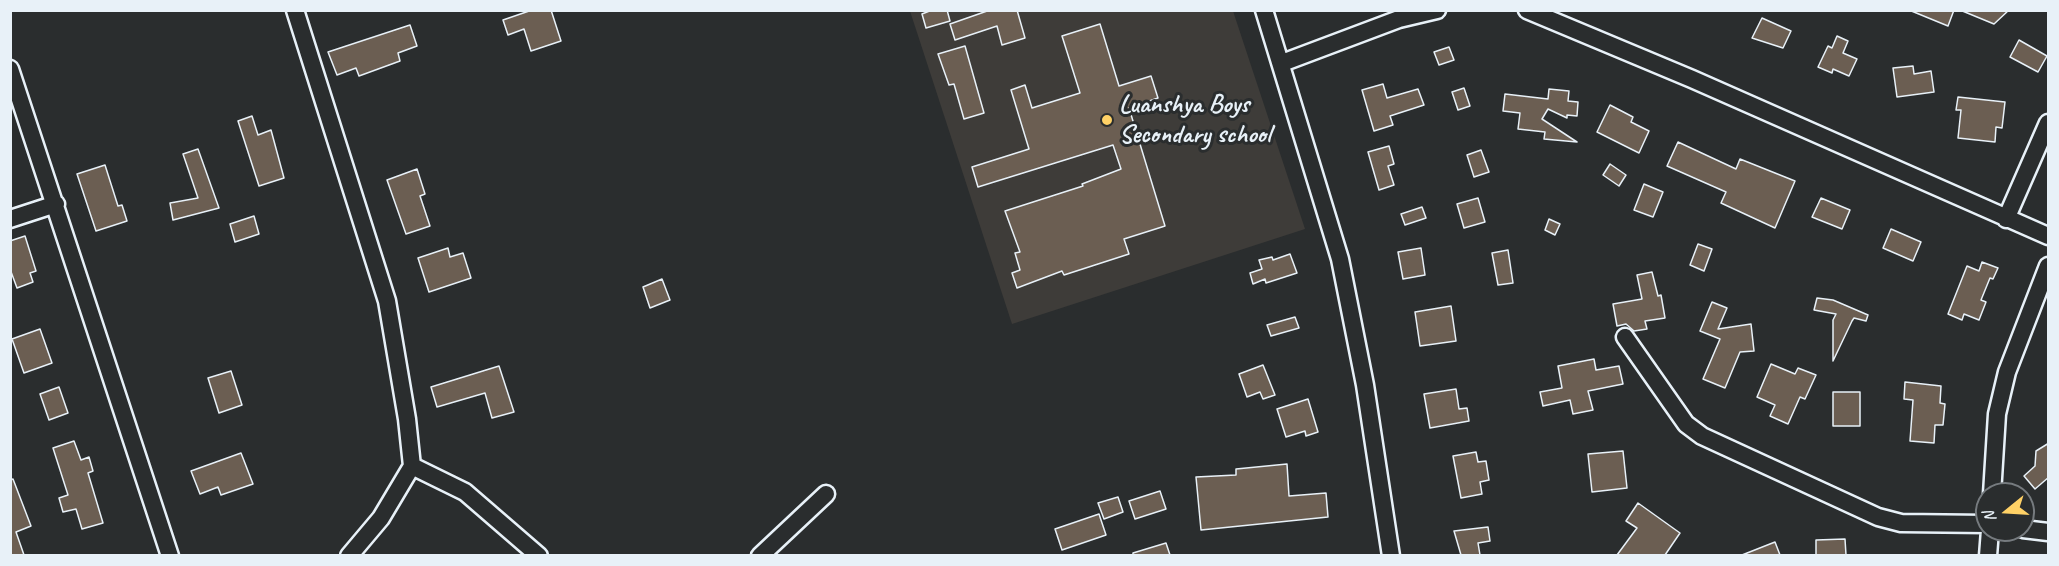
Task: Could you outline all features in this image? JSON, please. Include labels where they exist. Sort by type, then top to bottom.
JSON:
[{"type":"street","points":[[295,10],[387,301],[407,419],[412,466],[381,518],[349,555]]},
{"type":"street","points":[[1264,10],[1340,259],[1365,385],[1391,555]]},
{"type":"street","points":[[1282,63],[1398,19],[1437,10]]},
{"type":"street","points":[[1527,10],[1692,79],[2049,236]]},
{"type":"street","points":[[10,69],[170,555]]},
{"type":"street","points":[[2006,219],[2049,123]]},
{"type":"street","points":[[10,219],[56,204]]},
{"type":"street","points":[[1993,482],[1997,414],[2007,372],[2049,266]]},
{"type":"street","points":[[1625,337],[1686,423],[1702,436],[1878,517],[1901,523],[1975,524]]},
{"type":"street","points":[[412,466],[465,492],[539,555]]},
{"type":"street","points":[[759,555],[826,494]]},
{"type":"shaded area","name":"Luanshya Boys Secondary school","points":[[910,11],[1233,11],[1305,229],[1012,324]]},
{"type":"building","points":[[532,10],[551,10],[561,41],[531,51],[524,29],[508,35],[503,20]]},
{"type":"building","points":[[932,10],[947,10],[950,21],[926,28],[922,14]]},
{"type":"building","points":[[990,10],[1017,10],[1025,38],[1002,45],[997,26],[955,40],[950,24]]},
{"type":"building","points":[[1909,10],[1954,10],[1948,26]]},
{"type":"building","points":[[1960,10],[2009,10],[1994,24]]},
{"type":"building","points":[[1762,18],[1791,31],[1783,48],[1752,38]]},
{"type":"building","points":[[1100,24],[1119,86],[1151,76],[1158,98],[1129,108],[1165,226],[1124,239],[1129,254],[1064,275],[1062,271],[1017,288],[1012,273],[1020,270],[1015,253],[1020,252],[1005,211],[1083,186],[1082,184],[1121,169],[1113,145],[978,187],[972,167],[1029,149],[1011,90],[1025,85],[1032,108],[1080,93],[1062,36]]},
{"type":"building","points":[[410,25],[417,46],[398,53],[400,61],[359,76],[356,68],[337,75],[328,52]]},
{"type":"building","points":[[1837,36],[1848,41],[1843,53],[1857,59],[1849,76],[1833,69],[1832,73],[1818,67],[1828,46],[1832,48]]},
{"type":"building","points":[[2019,40],[2047,56],[2038,72],[2010,57]]},
{"type":"building","points":[[965,46],[984,113],[964,119],[954,84],[949,85],[938,54]]},
{"type":"building","points":[[1449,47],[1454,60],[1439,65],[1434,52]]},
{"type":"building","points":[[1913,66],[1914,74],[1931,71],[1934,92],[1897,97],[1893,68]]},
{"type":"building","points":[[1383,84],[1387,98],[1418,89],[1424,105],[1390,116],[1393,125],[1374,131],[1362,90]]},
{"type":"building","points":[[1464,88],[1470,106],[1458,110],[1452,92]]},
{"type":"building","points":[[1549,89],[1569,91],[1568,101],[1578,102],[1577,116],[1567,115],[1567,118],[1548,109],[1542,119],[1577,142],[1544,139],[1545,132],[1518,129],[1520,113],[1503,111],[1505,94],[1548,99]]},
{"type":"building","points":[[1958,97],[2005,102],[2002,128],[1996,127],[1995,142],[1958,138],[1961,110],[1956,110]]},
{"type":"building","points":[[1610,105],[1633,117],[1631,122],[1649,131],[1639,153],[1597,132]]},
{"type":"building","points":[[252,116],[258,135],[271,130],[284,178],[259,186],[238,121]]},
{"type":"building","points":[[1678,142],[1736,169],[1740,159],[1795,181],[1775,228],[1721,203],[1726,192],[1667,166]]},
{"type":"building","points":[[1389,146],[1394,164],[1388,166],[1394,185],[1379,190],[1368,152]]},
{"type":"building","points":[[198,149],[219,208],[173,220],[170,203],[198,198],[183,154]]},
{"type":"building","points":[[1481,150],[1489,172],[1474,177],[1467,155]]},
{"type":"building","points":[[1610,164],[1626,175],[1619,186],[1603,175]]},
{"type":"building","points":[[105,165],[118,206],[122,205],[127,221],[96,231],[77,174]]},
{"type":"building","points":[[417,169],[425,194],[420,196],[430,226],[406,234],[387,180]]},
{"type":"building","points":[[1644,184],[1663,192],[1653,217],[1634,210]]},
{"type":"building","points":[[1478,198],[1485,222],[1464,228],[1457,204]]},
{"type":"building","points":[[1821,198],[1850,210],[1842,229],[1812,217]]},
{"type":"building","points":[[1422,207],[1426,218],[1405,225],[1401,214]]},
{"type":"building","points":[[254,216],[259,234],[235,242],[230,224]]},
{"type":"building","points":[[1549,219],[1560,224],[1555,235],[1545,230]]},
{"type":"building","points":[[1891,229],[1921,242],[1913,261],[1883,248]]},
{"type":"building","points":[[25,236],[36,271],[30,273],[33,282],[17,288],[10,269],[10,241]]},
{"type":"building","points":[[1698,244],[1712,249],[1704,271],[1690,265]]},
{"type":"building","points":[[448,248],[450,257],[463,253],[471,278],[429,292],[418,258]]},
{"type":"building","points":[[1421,248],[1425,275],[1403,279],[1398,252]]},
{"type":"building","points":[[1508,250],[1513,283],[1498,285],[1492,253]]},
{"type":"building","points":[[1290,254],[1297,273],[1266,283],[1265,279],[1253,284],[1250,273],[1262,269],[1259,260],[1272,257],[1273,260]]},
{"type":"building","points":[[1982,262],[1998,268],[1993,279],[1990,278],[1981,300],[1986,302],[1979,320],[1964,314],[1962,320],[1948,314],[1967,266],[1979,271]]},
{"type":"building","points":[[1652,272],[1658,296],[1661,295],[1665,318],[1645,321],[1647,329],[1634,331],[1626,324],[1617,326],[1613,304],[1642,299],[1637,275]]},
{"type":"building","points":[[662,279],[670,300],[650,308],[643,287]]},
{"type":"building","points":[[1817,298],[1833,300],[1868,315],[1866,321],[1854,318],[1833,361],[1833,320],[1836,314],[1814,310]]},
{"type":"building","points":[[1712,302],[1727,308],[1718,329],[1751,324],[1754,351],[1740,352],[1725,388],[1703,379],[1720,339],[1700,331]]},
{"type":"building","points":[[1451,306],[1456,341],[1420,346],[1415,312]]},
{"type":"building","points":[[1295,317],[1299,328],[1271,336],[1267,325]]},
{"type":"building","points":[[40,329],[52,363],[24,373],[12,339]]},
{"type":"building","points":[[1594,359],[1596,370],[1619,366],[1623,384],[1588,391],[1593,410],[1573,414],[1570,400],[1543,406],[1540,392],[1562,388],[1558,366]]},
{"type":"building","points":[[1771,364],[1795,374],[1798,368],[1816,375],[1805,399],[1800,397],[1788,424],[1770,416],[1775,405],[1757,397]]},
{"type":"building","points":[[1263,365],[1275,395],[1263,399],[1260,392],[1247,397],[1239,374]]},
{"type":"building","points":[[499,366],[514,412],[492,418],[485,393],[437,407],[431,387]]},
{"type":"building","points":[[231,371],[242,405],[219,413],[208,378]]},
{"type":"building","points":[[1905,382],[1941,386],[1940,403],[1945,404],[1943,425],[1935,425],[1934,443],[1910,441],[1913,400],[1904,399]]},
{"type":"building","points":[[59,387],[68,413],[49,420],[40,394]]},
{"type":"building","points":[[1456,389],[1459,409],[1467,408],[1469,421],[1430,428],[1424,394]]},
{"type":"building","points":[[1833,392],[1860,392],[1860,426],[1833,426]]},
{"type":"building","points":[[1308,399],[1318,432],[1306,436],[1305,431],[1286,437],[1277,409]]},
{"type":"building","points":[[74,441],[81,460],[89,457],[93,471],[88,473],[103,523],[82,529],[76,509],[63,512],[59,498],[68,495],[53,448]]},
{"type":"building","points":[[2049,443],[2049,477],[2035,489],[2035,482],[2029,482],[2024,476],[2035,466],[2036,451]]},
{"type":"building","points":[[1623,451],[1627,488],[1592,492],[1588,454]]},
{"type":"building","points":[[1476,452],[1478,462],[1486,461],[1489,480],[1480,482],[1482,494],[1461,498],[1453,456]]},
{"type":"building","points":[[241,453],[253,484],[221,495],[218,487],[200,494],[191,471]]},
{"type":"building","points":[[1287,464],[1289,496],[1326,493],[1328,517],[1201,530],[1196,477],[1236,475],[1236,469]]},
{"type":"building","points":[[13,479],[31,526],[16,532],[24,555],[10,555],[10,480]]},
{"type":"building","points":[[1160,491],[1166,509],[1135,519],[1129,501]]},
{"type":"building","points":[[1118,497],[1123,512],[1104,519],[1098,503]]},
{"type":"building","points":[[1638,503],[1680,533],[1665,555],[1617,555],[1637,528],[1626,521]]},
{"type":"building","points":[[1099,514],[1106,535],[1062,550],[1055,529]]},
{"type":"building","points":[[1488,527],[1490,541],[1478,543],[1480,555],[1461,555],[1454,531]]},
{"type":"building","points":[[1845,539],[1846,555],[1816,555],[1816,540]]},
{"type":"building","points":[[1775,542],[1780,555],[1742,555]]},
{"type":"building","points":[[1166,543],[1170,555],[1133,555],[1133,553]]},
{"type":"place","name":"Luanshya Boys Secondary school","points":[[1107,120]]}]
